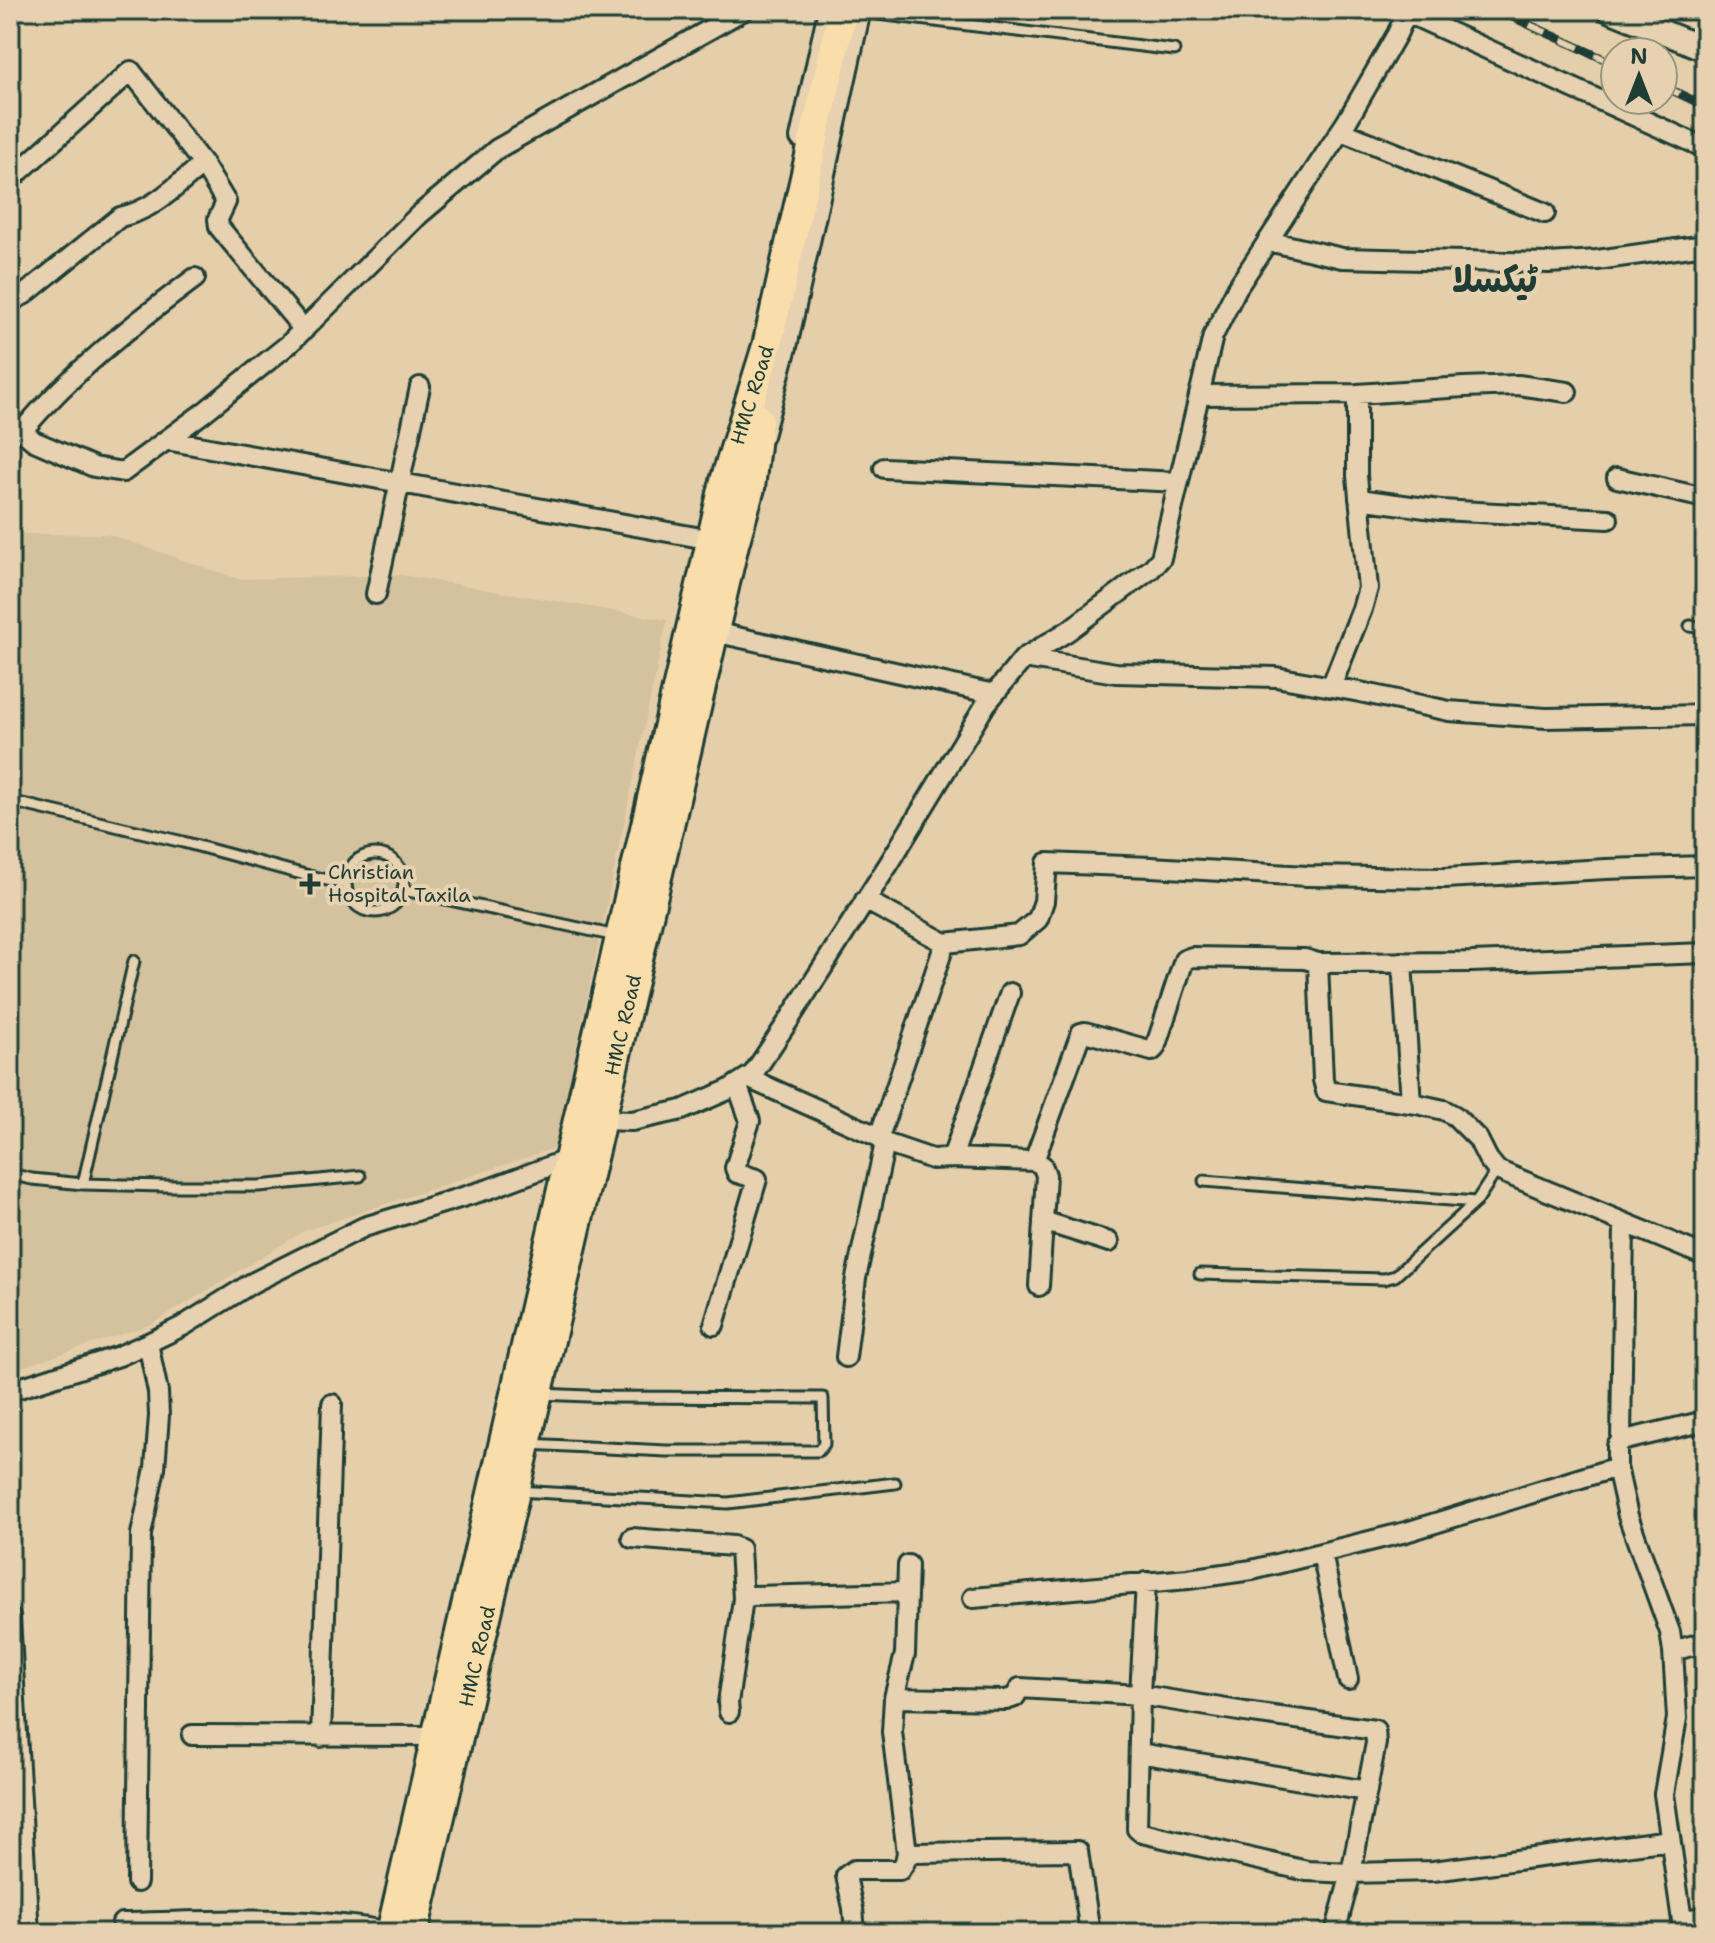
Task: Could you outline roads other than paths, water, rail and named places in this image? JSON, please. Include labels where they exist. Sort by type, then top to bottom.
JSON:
[{"type":"main road","name":"HMC Road","points":[[398,1933],[514,1491],[536,1393],[581,1155],[602,1120],[631,939],[714,632],[734,544],[737,485],[767,346],[855,11]]},
{"type":"main road","name":"HMC Road","points":[[398,1933],[436,1736],[581,1155],[631,939],[712,540],[737,485]]},
{"type":"street","points":[[195,278],[130,326],[16,426],[34,441],[94,467],[123,472],[289,344],[419,215],[497,149],[744,10]]},
{"type":"street","points":[[737,485],[828,10]]},
{"type":"street","points":[[1609,10],[1705,49]]},
{"type":"street","points":[[737,485],[787,347],[855,11]]},
{"type":"street","points":[[602,1120],[632,1121],[682,1110],[753,1074],[986,704],[1024,658],[1068,631],[1151,569],[1161,558],[1213,336],[1237,288],[1341,131],[1397,34],[1404,11],[1705,148]]},
{"type":"street","points":[[10,180],[131,71],[203,164],[226,202],[218,219],[219,227],[304,330]]},
{"type":"street","points":[[1341,131],[1545,213]]},
{"type":"street","points":[[10,302],[25,294],[120,217],[137,214],[152,206],[203,164]]},
{"type":"street","points":[[1268,241],[1342,258],[1549,263],[1597,260],[1705,245]]},
{"type":"street","points":[[1199,395],[1357,394],[1518,385],[1567,392]]},
{"type":"street","points":[[376,594],[420,387]]},
{"type":"street","points":[[1331,687],[1368,588],[1357,476],[1357,394]]},
{"type":"street","points":[[166,440],[712,540]]},
{"type":"street","points":[[884,468],[1179,482]]},
{"type":"street","points":[[1617,478],[1705,498]]},
{"type":"street","points":[[1359,499],[1440,510],[1608,519]]},
{"type":"street","points":[[714,632],[994,694]]},
{"type":"street","points":[[1024,658],[1116,673],[1276,677],[1449,711],[1546,718],[1705,715]]},
{"type":"street","points":[[865,900],[945,943],[1019,935],[1030,927],[1038,919],[1044,901],[1047,863],[1307,876],[1445,878],[1705,866]]},
{"type":"street","points":[[846,1357],[856,1278],[882,1140],[945,943]]},
{"type":"street","points":[[1034,1161],[1081,1033],[1152,1051],[1184,960],[1192,957],[1305,959],[1318,963],[1472,962],[1705,953]]},
{"type":"street","points":[[1402,962],[1411,1103]]},
{"type":"street","points":[[1318,963],[1326,1091],[1444,1110],[1455,1116],[1478,1139],[1497,1170],[1705,1256]]},
{"type":"street","points":[[952,1158],[1010,993]]},
{"type":"street","points":[[743,1081],[932,1159],[1034,1161],[1042,1165],[1046,1175],[1039,1286]]},
{"type":"street","points":[[714,1325],[757,1179],[737,1173],[735,1168],[750,1121],[743,1081]]},
{"type":"street","points":[[10,1391],[119,1356],[148,1343],[183,1326],[252,1283],[364,1227],[489,1189],[581,1155]]},
{"type":"street","points":[[1043,1221],[1109,1242]]},
{"type":"street","points":[[1624,1224],[1621,1441],[1617,1446],[1617,1467],[1628,1516],[1670,1632],[1673,1651],[1677,1718],[1664,1794],[1684,1927],[1705,1916]]},
{"type":"street","points":[[137,1882],[141,1534],[155,1468],[159,1416],[158,1392],[148,1343]]},
{"type":"street","points":[[321,1737],[332,1404]]},
{"type":"street","points":[[1621,1441],[1705,1421]]},
{"type":"street","points":[[973,1598],[1188,1579],[1252,1570],[1406,1532],[1617,1467]]},
{"type":"street","points":[[632,1538],[740,1549],[743,1599],[729,1712]]},
{"type":"street","points":[[1322,1553],[1348,1679]]},
{"type":"street","points":[[855,1933],[846,1876],[854,1870],[900,1870],[907,1853],[892,1732],[894,1698],[905,1654],[908,1565]]},
{"type":"street","points":[[1146,1582],[1137,1829],[1142,1833],[1307,1871],[1351,1873],[1433,1871],[1670,1840]]},
{"type":"street","points":[[743,1599],[751,1596],[907,1592]]},
{"type":"street","points":[[10,1618],[17,1842],[29,1933]]},
{"type":"street","points":[[1673,1651],[1705,1642]]},
{"type":"street","points":[[894,1698],[1006,1700],[1015,1697],[1020,1688],[1140,1695],[1375,1730],[1376,1743],[1351,1873],[1335,1933]]},
{"type":"street","points":[[192,1735],[436,1736]]},
{"type":"street","points":[[1139,1753],[1367,1791]]},
{"type":"street","points":[[907,1853],[1078,1851],[1090,1933]]},
{"type":"street","points":[[122,1923],[289,1920],[398,1933]]},
{"type":"lane","points":[[855,11],[1174,50]]},
{"type":"lane","points":[[1690,626],[1705,628]]},
{"type":"lane","points":[[10,801],[346,884]]},
{"type":"lane","points":[[371,854],[383,855],[394,860],[402,870],[404,890],[396,904],[386,911],[374,913],[362,910],[352,902],[346,891],[350,867],[371,854]]},
{"type":"lane","points":[[404,890],[631,939]]},
{"type":"lane","points":[[83,1184],[134,961]]},
{"type":"lane","points":[[1200,1274],[1384,1279],[1395,1276],[1476,1202],[1497,1170]]},
{"type":"lane","points":[[10,1174],[83,1184],[259,1186],[360,1176]]},
{"type":"lane","points":[[1204,1181],[1476,1202]]},
{"type":"lane","points":[[525,1444],[666,1451],[818,1451],[824,1444],[823,1398],[612,1397],[536,1393]]},
{"type":"lane","points":[[514,1491],[728,1503],[895,1483]]},
{"type":"railway","points":[[1497,10],[1599,57]]},
{"type":"railway","points":[[1679,94],[1705,106]]},
{"type":"place","name":"Christian Hospital Taxila","points":[[310,884]]},
{"type":"district","name":"ٹیکسلا","points":[[1495,279]]}]
